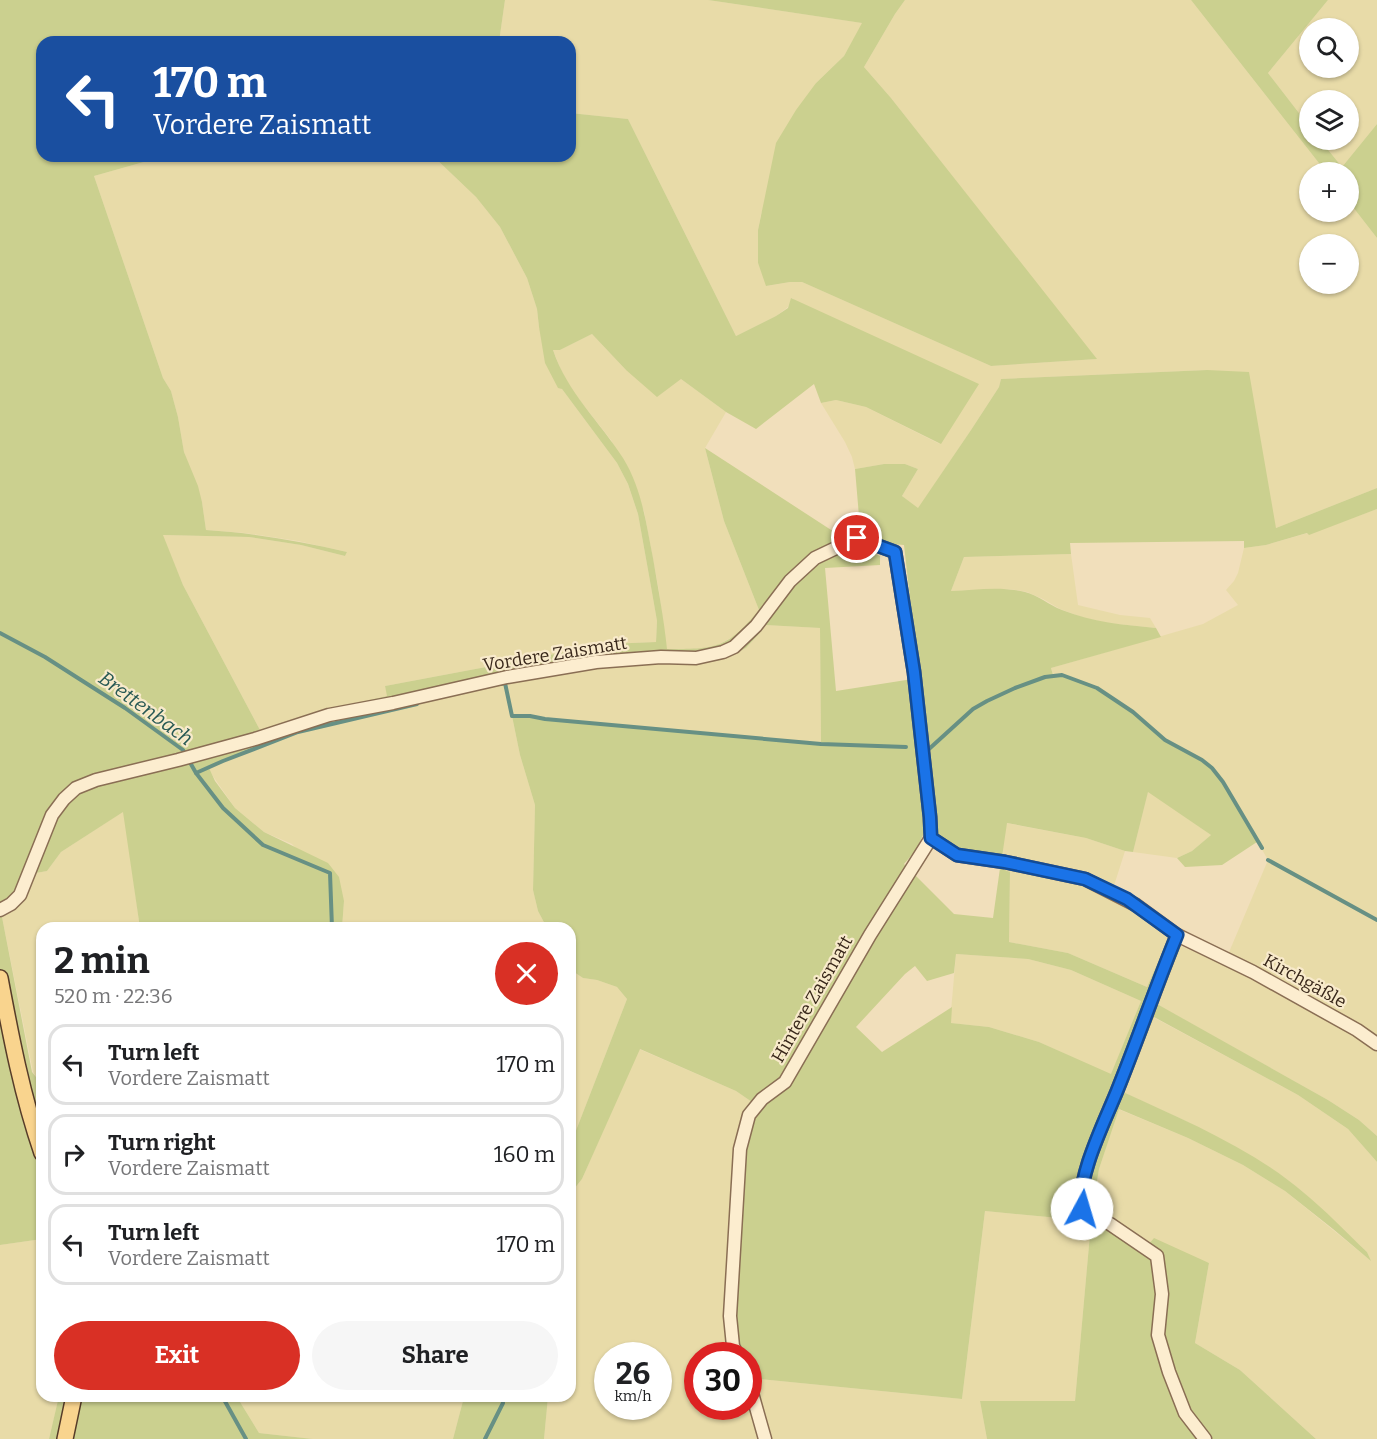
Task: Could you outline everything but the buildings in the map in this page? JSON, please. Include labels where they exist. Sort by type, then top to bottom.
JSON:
[{"type":"main road","points":[[0,978],[17,1068],[36,1136]]},
{"type":"main road","points":[[65,1439],[73,1402]]},
{"type":"street","name":"Vordere Zaismatt","points":[[0,910],[20,895],[52,815],[76,788],[96,780],[255,739],[329,715],[507,677],[596,662],[660,657],[696,658],[723,652],[739,643],[756,626],[790,581],[815,558],[857,538],[895,552],[914,672],[931,838]]},
{"type":"street","points":[[931,838],[957,855],[1005,862],[1085,879],[1127,899],[1177,935],[1090,1158],[1080,1200],[1082,1209],[1090,1215],[1110,1224],[1157,1256],[1162,1294],[1158,1335],[1185,1413],[1205,1439]]},
{"type":"street","name":"Hintere Zaismatt","points":[[733,1342],[730,1316],[740,1149],[749,1115],[762,1099],[785,1082],[870,935],[931,838]]},
{"type":"street","name":"Kirchgäßle","points":[[1177,935],[1254,972],[1357,1030],[1377,1044]]},
{"type":"street","points":[[760,1420],[765,1439]]},
{"type":"shaded area","points":[[505,0],[708,0],[863,23],[844,56],[816,83],[761,214],[758,230],[758,263],[767,286],[802,282],[991,366],[1096,359],[891,98],[864,67],[905,0],[1191,0],[1299,138],[1299,150],[1309,150],[1318,162],[1299,162],[1299,222],[1359,222],[1359,215],[1377,238],[1377,488],[1276,528],[1207,370],[1001,379],[999,387],[918,509],[902,496],[918,469],[905,464],[884,464],[855,469],[845,442],[821,403],[836,400],[866,407],[940,444],[792,298],[788,307],[776,316],[736,336],[628,119],[576,114],[576,36],[500,36]]},
{"type":"shaded area","points":[[1328,0],[1377,0],[1377,124],[1359,146],[1359,90],[1299,90],[1299,113],[1268,73],[1299,35],[1299,78],[1359,78],[1359,18],[1313,18]]},
{"type":"shaded area","points":[[1328,150],[1356,150],[1346,162],[1338,162]]},
{"type":"shaded area","points":[[144,162],[439,162],[476,197],[500,227],[527,278],[537,309],[539,327],[562,389],[617,463],[628,484],[638,514],[650,581],[657,621],[656,642],[608,644],[385,686],[388,696],[323,711],[260,730],[183,585],[162,535],[249,537],[301,545],[345,556],[347,552],[298,541],[206,530],[202,502],[184,452],[171,391],[163,378],[94,176]]},
{"type":"shaded area","points":[[592,334],[626,370],[681,379],[726,412],[705,448],[724,521],[759,610],[745,627],[716,646],[702,649],[666,649],[659,591],[644,511],[611,440],[571,389],[553,350],[560,350]]},
{"type":"shaded area","points":[[1377,509],[1377,1136],[1359,1120],[1328,1100],[1156,1004],[1181,946],[1224,964],[1268,860],[1223,782],[1212,768],[1165,740],[1133,712],[1097,688],[1062,675],[1053,675],[1051,668],[1203,624],[1238,605],[1226,590],[1238,573],[1244,548],[1309,534]]},
{"type":"shaded area","points":[[1071,554],[1078,605],[1120,615],[1150,618],[1156,628],[1084,618],[1027,592],[1010,589],[951,591],[964,557]]},
{"type":"shaded area","points":[[765,625],[820,628],[821,744],[512,716],[520,755],[535,805],[533,890],[538,911],[544,922],[342,922],[344,901],[292,844],[264,832],[235,808],[208,769],[299,732],[511,682],[613,663],[700,664],[721,660],[746,648]]},
{"type":"shaded area","points":[[1148,791],[1211,835],[1192,851],[1177,858],[1133,852]]},
{"type":"shaded area","points":[[124,811],[139,922],[36,922],[36,1077],[33,1072],[2,917],[26,895],[36,873],[47,871],[61,852]]},
{"type":"shaded area","points":[[1006,823],[1086,838],[1125,851],[1111,895],[1169,937],[1147,987],[1068,953],[1009,942],[1010,872],[1000,868]]},
{"type":"shaded area","points":[[956,954],[1028,959],[1071,970],[1141,1001],[1111,1075],[1039,1042],[989,1027],[950,1023]]},
{"type":"shaded area","points":[[576,973],[583,978],[617,987],[627,999],[576,1131]]},
{"type":"shaded area","points":[[1153,1017],[1298,1095],[1348,1129],[1377,1162],[1377,1439],[1316,1439],[1240,1370],[1195,1343],[1209,1263],[1148,1246],[1092,1212],[1099,1169],[1118,1109],[1188,1138],[1243,1165],[1285,1191],[1370,1260],[1367,1252],[1303,1192],[1280,1175],[1190,1123],[1122,1092]]},
{"type":"shaded area","points":[[639,1049],[736,1091],[752,1102],[735,1342],[684,1342],[684,1420],[762,1420],[762,1379],[962,1399],[985,1211],[1065,1218],[1091,1223],[1075,1401],[980,1401],[987,1439],[544,1439],[548,1402],[576,1402],[576,1186],[582,1179]]},
{"type":"shaded area","points":[[36,1240],[36,1402],[58,1402],[49,1439],[0,1439],[0,1245]]},
{"type":"shaded area","points":[[240,1402],[463,1402],[453,1439],[313,1439],[259,1433]]},
{"type":"green space","points":[[0,0],[505,0],[500,36],[36,36],[36,162],[144,162],[94,176],[163,378],[171,391],[184,452],[198,486],[206,530],[277,538],[347,552],[345,556],[301,545],[249,537],[163,535],[183,585],[260,730],[323,711],[387,696],[385,686],[608,644],[656,642],[657,621],[650,581],[638,514],[628,484],[617,463],[562,389],[558,388],[545,363],[537,309],[527,278],[500,227],[476,197],[439,162],[576,162],[576,114],[628,119],[736,336],[788,308],[791,298],[979,384],[941,444],[866,407],[836,400],[821,403],[814,384],[756,429],[726,412],[681,379],[657,397],[626,370],[592,334],[560,350],[553,350],[575,393],[623,458],[635,482],[648,532],[667,649],[709,647],[719,644],[738,633],[759,610],[724,521],[705,448],[858,549],[880,556],[880,565],[825,568],[836,691],[919,678],[904,545],[874,539],[860,528],[855,469],[884,464],[905,464],[918,469],[902,496],[918,508],[999,387],[1001,379],[1207,370],[1249,372],[1276,528],[1377,488],[1377,509],[1309,535],[1307,533],[1266,545],[1244,548],[1244,541],[1070,543],[1071,554],[964,557],[951,591],[1016,590],[1030,593],[1073,614],[1096,620],[1156,628],[1161,637],[1051,668],[1053,675],[1078,680],[1103,691],[1137,715],[1163,739],[1197,756],[1209,765],[1232,796],[1257,842],[1222,865],[1185,867],[1177,858],[1192,851],[1211,835],[1148,792],[1133,852],[1086,838],[1007,823],[1002,857],[959,849],[924,833],[916,850],[904,864],[954,914],[993,918],[1000,868],[1010,872],[1009,942],[1068,953],[1147,987],[1169,937],[1181,946],[1157,1004],[1328,1100],[1359,1120],[1377,1136],[1377,1162],[1348,1129],[1298,1095],[1154,1017],[1123,1092],[1239,1148],[1283,1176],[1335,1221],[1367,1252],[1371,1261],[1285,1191],[1243,1165],[1188,1138],[1119,1109],[1099,1169],[1092,1212],[1148,1245],[1154,1238],[1209,1263],[1195,1343],[1240,1370],[1316,1439],[987,1439],[980,1401],[1075,1401],[1091,1223],[1065,1218],[985,1211],[962,1399],[762,1379],[762,1342],[734,1342],[732,1202],[752,1102],[736,1091],[640,1049],[582,1179],[576,1186],[576,1131],[627,999],[617,987],[583,978],[576,973],[576,922],[544,922],[538,911],[533,890],[535,805],[520,755],[512,716],[821,744],[820,628],[765,625],[746,648],[721,660],[700,664],[613,663],[511,682],[299,732],[209,768],[215,781],[235,808],[264,832],[328,863],[339,877],[344,901],[342,922],[139,922],[123,812],[61,852],[47,871],[36,873],[23,898],[2,917],[32,1072],[36,1077],[36,1240],[0,1245]],"holes":[[[956,954],[1028,959],[1071,970],[1141,1001],[1111,1074],[1039,1042],[989,1027],[951,1023],[952,1007],[882,1052],[856,1027],[915,966],[927,981],[954,973]]]},
{"type":"green space","points":[[708,0],[905,0],[864,67],[1097,359],[991,366],[802,282],[766,286],[758,263],[758,230],[776,143],[816,83],[844,56],[862,23]]},
{"type":"green space","points":[[1191,0],[1328,0],[1313,18],[1299,18],[1299,35],[1268,73],[1299,113],[1299,138]]},
{"type":"green space","points":[[1377,124],[1377,238],[1359,215],[1359,162],[1346,162],[1356,150],[1359,150],[1359,146]]},
{"type":"green space","points":[[1309,150],[1328,150],[1338,162],[1318,162]]},
{"type":"green space","points":[[58,1402],[240,1402],[259,1433],[313,1439],[49,1439]]},
{"type":"green space","points":[[463,1402],[548,1402],[544,1439],[453,1439]]},
{"type":"waterway","name":"Brettenbach","points":[[0,633],[45,657],[125,708],[183,750],[196,773],[223,808],[263,845],[330,873],[332,922]]},
{"type":"waterway","points":[[929,749],[973,709],[987,701],[1045,677],[1062,675],[1097,688],[1133,712],[1165,740],[1212,768],[1223,782],[1262,848]]},
{"type":"waterway","points":[[500,684],[505,683],[512,716],[821,744],[906,747]]},
{"type":"waterway","points":[[196,773],[298,732],[417,704]]},
{"type":"waterway","points":[[1268,860],[1377,920]]},
{"type":"waterway","points":[[225,1402],[246,1439]]},
{"type":"waterway","name":"Brettenbach","points":[[485,1439],[503,1402]]},
{"type":"route","points":[[857,538],[895,552],[914,672],[931,838],[957,855],[1005,862],[1085,879],[1127,899],[1177,935],[1090,1158],[1080,1200],[1082,1209]]}]
